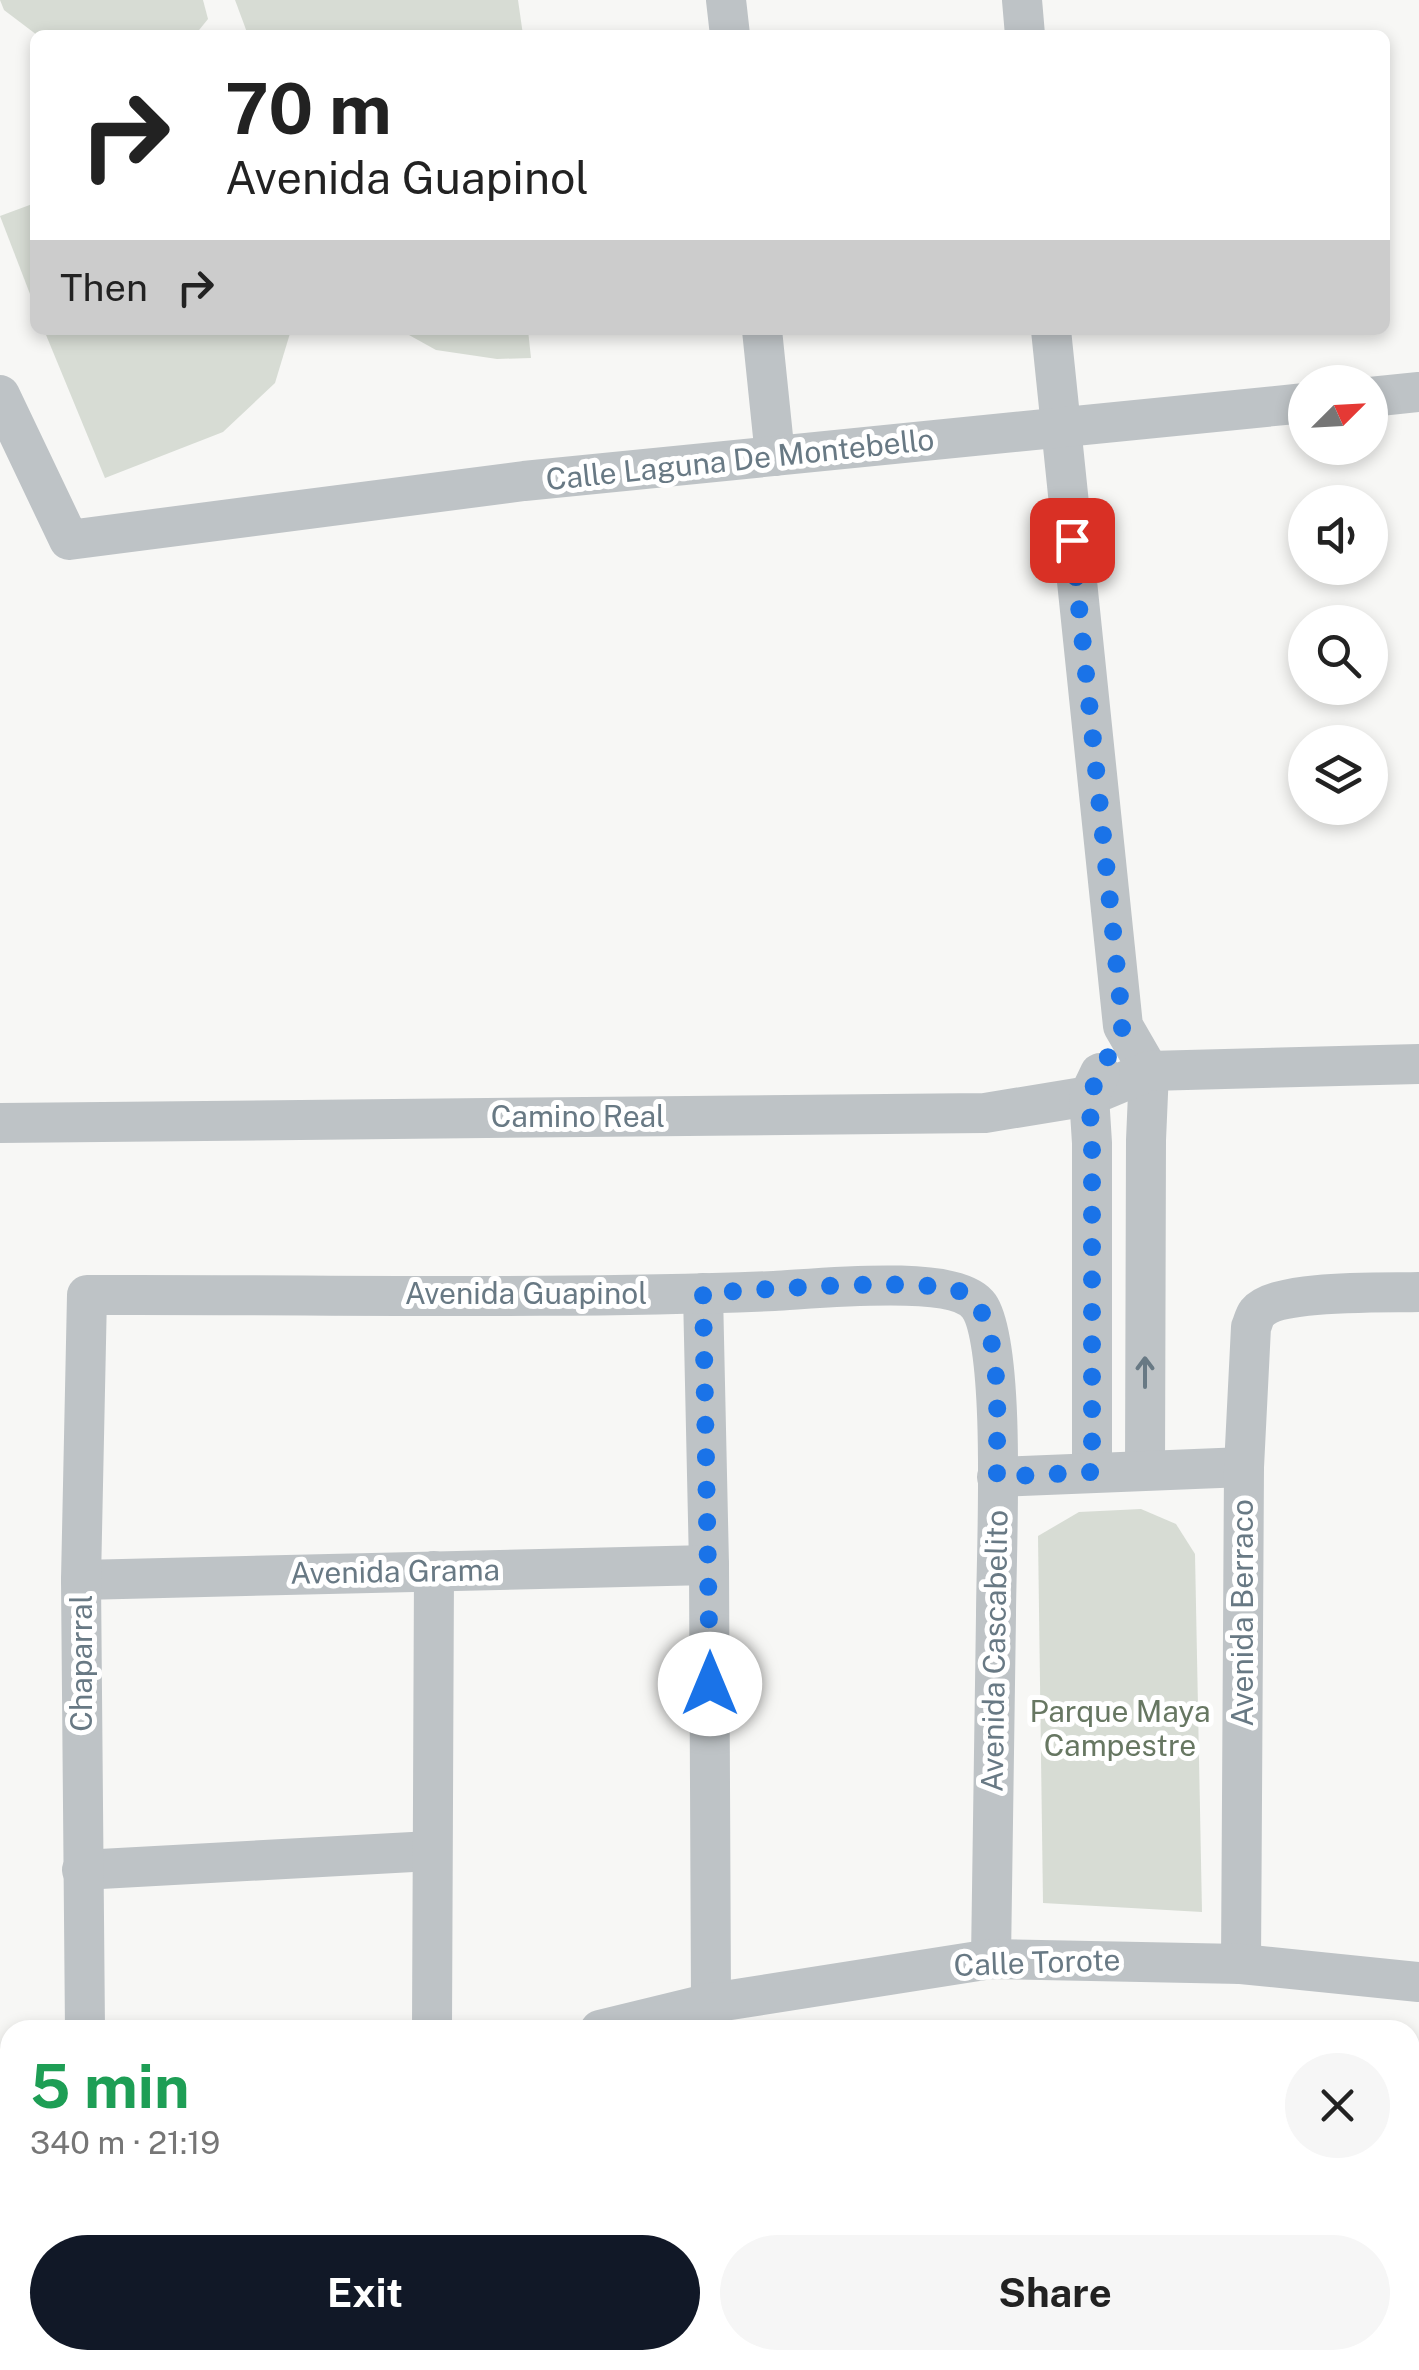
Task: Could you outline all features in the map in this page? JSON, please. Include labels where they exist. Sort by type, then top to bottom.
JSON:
[{"type":"street","points":[[726,0],[729,30]]},
{"type":"street","points":[[1022,0],[1025,30]]},
{"type":"street","points":[[763,335],[775,456]]},
{"type":"street","points":[[1051,335],[1123,1026],[1149,1071],[1145,1470]]},
{"type":"street","points":[[1388,395],[1419,392]]},
{"type":"street","name":"Calle Laguna De Montebello","points":[[0,395],[69,540],[420,495],[1288,405]]},
{"type":"street","points":[[1092,1472],[1089,1096],[1123,1026]]},
{"type":"street","points":[[1149,1071],[1419,1064]]},
{"type":"street","name":"Camino Real","points":[[0,1123],[985,1113],[1089,1096],[1149,1071]]},
{"type":"street","name":"Avenida Guapinol","points":[[87,1295],[703,1293],[902,1286],[964,1292]]},
{"type":"street","name":"Avenida Cascabelito","points":[[964,1292],[978,1305],[988,1328],[993,1359],[997,1477],[992,1959]]},
{"type":"street","name":"Avenida Berraco","points":[[1242,1964],[1244,1468],[1251,1328],[1258,1312],[1278,1300],[1419,1292]]},
{"type":"street","points":[[703,1293],[711,2003]]},
{"type":"street","name":"Chaparral","points":[[85,2020],[81,1580],[87,1295]]},
{"type":"street","points":[[997,1477],[1244,1468]]},
{"type":"street","name":"Avenida Grama","points":[[81,1580],[709,1564]]},
{"type":"street","points":[[432,2020],[434,1571]]},
{"type":"street","points":[[82,1870],[431,1851]]},
{"type":"street","name":"Calle Torote","points":[[641,2020],[711,2003],[992,1959],[1242,1964],[1419,1982]]},
{"type":"green space","points":[[0,0],[203,0],[208,19],[199,30],[30,30],[4,10]]},
{"type":"green space","points":[[235,0],[518,0],[522,30],[246,30]]},
{"type":"green space","points":[[30,205],[30,294],[0,216]]},
{"type":"green space","points":[[46,335],[289,335],[275,383],[223,432],[105,478]]},
{"type":"green space","points":[[409,335],[529,335],[531,358],[497,359],[436,350]]},
{"type":"green space","name":"Parque Maya Campestre","points":[[1141,1509],[1176,1524],[1195,1554],[1202,1912],[1043,1903],[1038,1536],[1079,1512]]},
{"type":"route","points":[[710,1684],[703,1293],[902,1286],[964,1292],[978,1305],[988,1328],[993,1359],[997,1477],[1092,1472],[1089,1096],[1123,1026],[1072,540]]}]
